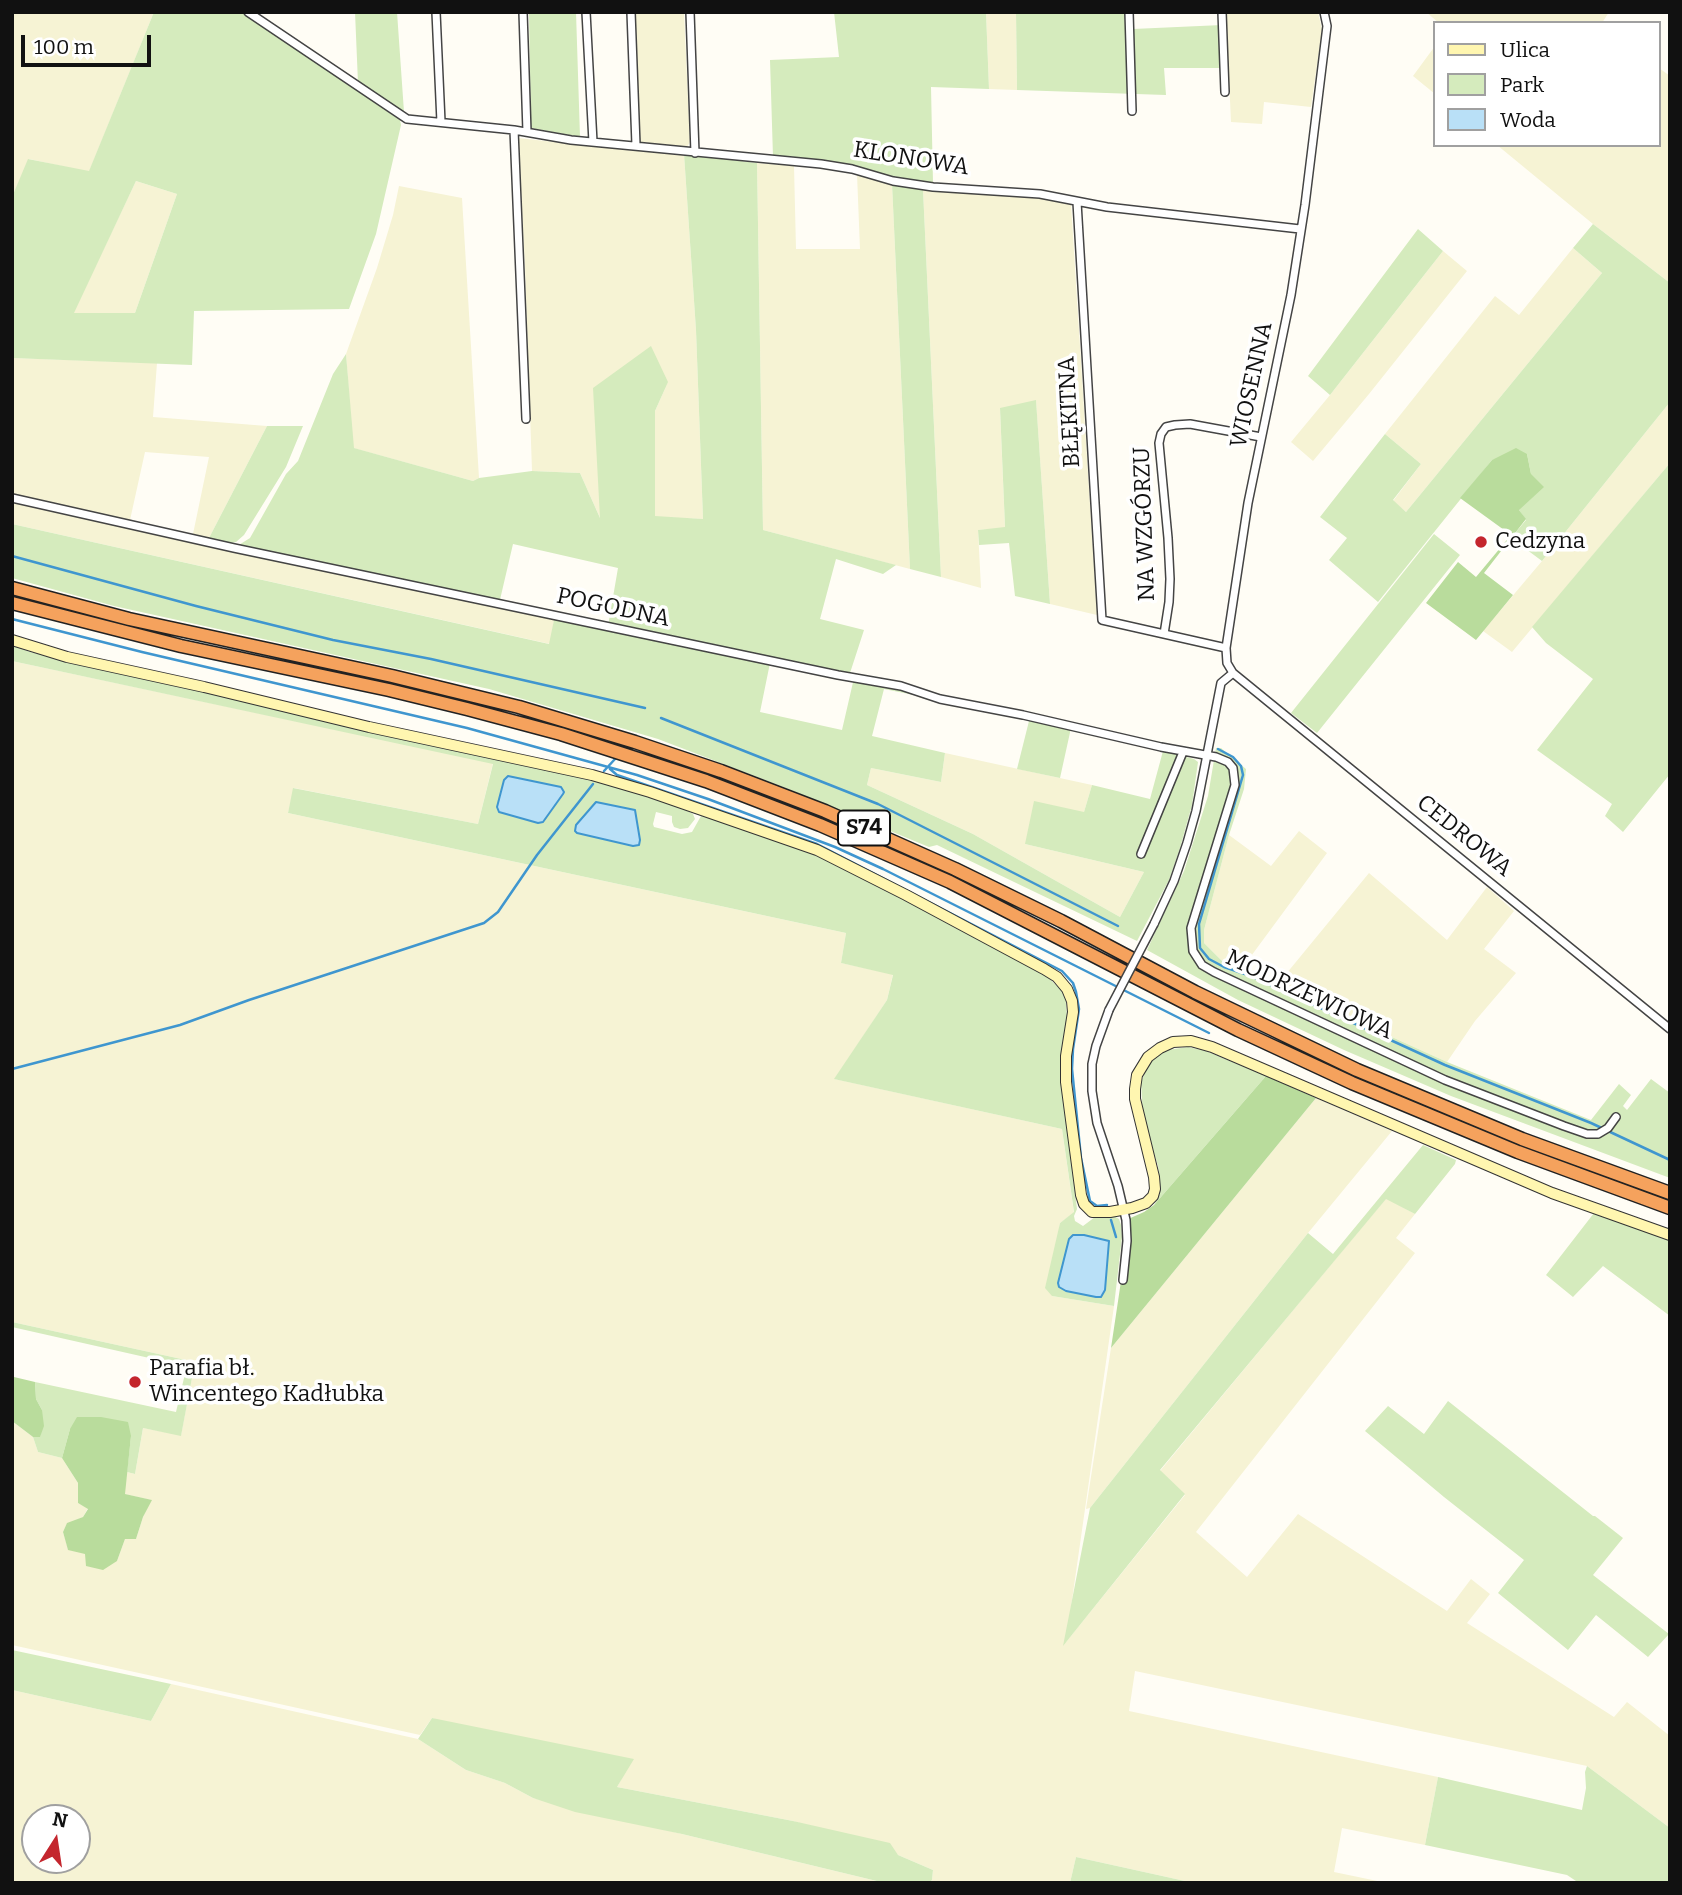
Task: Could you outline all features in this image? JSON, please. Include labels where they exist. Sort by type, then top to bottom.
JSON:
[{"type":"highway","name":"S74","points":[[12,588],[129,619],[519,707],[721,771],[825,811],[955,869],[1230,1010],[1357,1070],[1522,1139],[1670,1193]]},
{"type":"highway","name":"S74","points":[[12,603],[181,646],[467,709],[573,738],[706,781],[830,829],[950,882],[1238,1030],[1376,1094],[1518,1152],[1670,1208]]},
{"type":"street","name":"KLONOWA","points":[[248,12],[407,119],[514,130],[571,140],[821,164],[852,169],[893,181],[933,187],[1040,194],[1107,207],[1300,229]]},
{"type":"street","points":[[436,12],[441,122]]},
{"type":"street","points":[[523,12],[527,132]]},
{"type":"street","points":[[586,12],[593,142]]},
{"type":"street","points":[[631,12],[636,145]]},
{"type":"street","points":[[690,12],[695,153]]},
{"type":"street","points":[[1129,12],[1132,111]]},
{"type":"street","points":[[1222,12],[1225,92]]},
{"type":"street","name":"WIOSENNA","points":[[1233,673],[1227,663],[1226,648],[1248,503],[1291,295],[1327,26],[1324,12]]},
{"type":"street","points":[[514,130],[526,419]]},
{"type":"street","name":"BŁĘKITNA","points":[[1077,202],[1102,620],[1164,634]]},
{"type":"street","name":"NA WZGÓRZU","points":[[1164,634],[1170,579],[1159,443],[1161,434],[1166,427],[1190,424],[1261,437]]},
{"type":"street","name":"POGODNA","points":[[12,498],[247,551],[901,686],[940,699],[1206,756]]},
{"type":"street","points":[[1164,634],[1226,648]]},
{"type":"street","points":[[12,640],[67,657],[592,775],[650,792],[830,856],[1033,963],[1062,982],[1073,1006],[1066,1056],[1066,1083],[1081,1195],[1084,1205],[1092,1212],[1124,1209],[1146,1203],[1153,1196],[1154,1177],[1135,1099],[1137,1074],[1155,1051],[1182,1041],[1212,1047],[1552,1193],[1670,1235]]},
{"type":"street","points":[[1123,1280],[1127,1241],[1124,1209],[1097,1123],[1092,1091],[1096,1046],[1109,1010],[1154,924],[1188,843],[1221,684],[1233,673]]},
{"type":"street","name":"CEDROWA","points":[[1233,673],[1670,1029]]},
{"type":"street","points":[[1141,853],[1183,752]]},
{"type":"street","name":"MODRZEWIOWA","points":[[1206,756],[1228,762],[1233,768],[1235,785],[1191,928],[1193,951],[1202,965],[1445,1080],[1587,1134],[1598,1134],[1616,1117]]},
{"type":"shaded area","points":[[12,12],[154,12],[89,172],[29,159],[12,197]]},
{"type":"shaded area","points":[[634,12],[684,12],[690,142],[687,147],[640,142]]},
{"type":"shaded area","points":[[986,12],[1016,12],[1017,90],[989,89]]},
{"type":"shaded area","points":[[1226,12],[1318,12],[1322,30],[1311,107],[1264,102],[1262,124],[1231,122]]},
{"type":"shaded area","points":[[1426,12],[1609,12],[1603,21],[1437,21]]},
{"type":"shaded area","points":[[1434,47],[1434,93],[1413,76]]},
{"type":"shaded area","points":[[1661,69],[1670,76],[1670,283],[1499,147],[1661,147]]},
{"type":"shaded area","points":[[518,138],[684,154],[696,330],[703,519],[655,517],[655,411],[668,382],[601,520],[580,473],[532,471]]},
{"type":"shaded area","points":[[757,163],[794,166],[796,249],[860,249],[857,174],[892,184],[910,569],[763,530]]},
{"type":"shaded area","points":[[136,181],[177,194],[135,313],[73,313]]},
{"type":"shaded area","points":[[399,186],[462,198],[479,478],[473,481],[353,448],[346,354],[377,268]]},
{"type":"shaded area","points":[[923,190],[1026,196],[1071,204],[1097,615],[1050,604],[1036,401],[1000,409],[1005,528],[978,530],[981,588],[941,577]]},
{"type":"shaded area","points":[[1573,248],[1602,273],[1406,512],[1393,501],[1421,464],[1385,434],[1495,296],[1519,315]]},
{"type":"shaded area","points":[[1443,251],[1467,271],[1313,461],[1291,442]]},
{"type":"shaded area","points":[[12,358],[157,363],[153,417],[267,426],[209,538],[193,534],[209,457],[145,452],[130,520],[12,494]]},
{"type":"shaded area","points":[[1670,402],[1670,463],[1512,652],[1483,631]]},
{"type":"shaded area","points":[[12,498],[555,615],[550,644],[12,524]]},
{"type":"shaded area","points":[[12,661],[493,763],[478,824],[294,788],[288,813],[846,933],[841,963],[893,974],[887,1000],[835,1079],[1062,1129],[1074,1213],[1060,1223],[1052,1296],[1114,1306],[1066,1642],[1185,1495],[1160,1471],[1386,1198],[1415,1214],[1396,1238],[1415,1253],[1196,1532],[1247,1577],[1298,1514],[1447,1611],[1471,1579],[1490,1594],[1467,1623],[1614,1717],[1627,1702],[1670,1736],[1670,1828],[1587,1766],[1135,1671],[1129,1711],[1438,1777],[1425,1845],[1342,1828],[1334,1872],[1387,1883],[1194,1883],[1076,1857],[1070,1883],[929,1883],[933,1870],[898,1855],[793,1821],[617,1787],[621,1780],[432,1718],[420,1735],[12,1645],[12,1421],[33,1437],[38,1452],[62,1458],[78,1483],[78,1503],[88,1508],[83,1517],[67,1524],[63,1532],[68,1549],[117,1561],[125,1539],[136,1539],[151,1500],[124,1494],[127,1472],[135,1474],[143,1428],[181,1435],[195,1362],[12,1322]]},
{"type":"shaded area","points":[[945,753],[1092,785],[1084,812],[1025,844],[1144,872],[1120,917],[973,834],[867,785],[871,768],[941,782]]},
{"type":"shaded area","points":[[1299,831],[1327,853],[1243,967],[1222,961],[1204,943],[1204,930],[1229,835],[1271,866]]},
{"type":"shaded area","points":[[1369,873],[1447,940],[1487,887],[1514,911],[1484,949],[1516,973],[1475,1021],[1447,1062],[1277,985]]},
{"type":"shaded area","points":[[1316,1098],[1392,1131],[1090,1508],[1086,1509],[1111,1348]]},
{"type":"shaded area","points":[[171,1684],[418,1739],[466,1770],[505,1783],[533,1798],[885,1883],[12,1883],[12,1690],[151,1721]]},
{"type":"green space","points":[[154,12],[242,12],[400,120],[401,125],[376,234],[349,309],[194,311],[192,365],[12,358],[12,197],[28,159],[89,171]],"holes":[[[136,181],[177,194],[135,313],[74,313]]]},
{"type":"green space","points":[[355,12],[397,12],[404,112],[358,83]]},
{"type":"green space","points":[[529,12],[576,12],[580,137],[531,128]]},
{"type":"green space","points":[[834,12],[986,12],[989,89],[931,87],[933,183],[849,165],[773,157],[770,60],[839,57]]},
{"type":"green space","points":[[1016,12],[1132,12],[1133,29],[1222,25],[1224,68],[1164,68],[1166,95],[1017,90]]},
{"type":"green space","points":[[684,154],[757,163],[763,530],[896,565],[883,574],[836,559],[820,619],[864,630],[850,673],[916,687],[914,695],[884,689],[872,736],[945,753],[941,782],[871,768],[867,785],[973,834],[1120,917],[1144,872],[1025,844],[1034,801],[1084,812],[1092,785],[1150,799],[1163,751],[1194,759],[1198,762],[1192,805],[1180,848],[1169,880],[1137,941],[937,845],[929,847],[658,739],[489,689],[114,606],[12,578],[12,524],[549,644],[555,615],[770,663],[760,712],[842,730],[854,678],[608,626],[618,568],[513,544],[499,604],[234,548],[250,538],[286,474],[298,461],[333,374],[346,354],[354,448],[473,481],[532,471],[580,473],[600,518],[593,388],[651,346],[668,382],[655,411],[655,516],[703,519],[696,330]]},
{"type":"green space","points":[[892,184],[923,190],[941,577],[910,569]]},
{"type":"green space","points":[[1593,224],[1670,283],[1670,402],[1542,561],[1511,538],[1526,520],[1519,510],[1531,474],[1527,454],[1492,460],[1378,602],[1329,560],[1347,538],[1320,517],[1385,434],[1421,464],[1393,500],[1406,512],[1602,273],[1573,248]]},
{"type":"green space","points":[[1418,229],[1443,251],[1330,395],[1308,376]]},
{"type":"green space","points":[[1036,400],[1050,604],[1015,596],[1009,543],[979,545],[978,530],[1005,527],[1000,408]]},
{"type":"green space","points":[[267,426],[303,426],[286,467],[244,535],[236,542],[230,543],[209,538]]},
{"type":"green space","points":[[1516,448],[1527,454],[1531,474],[1544,487],[1519,510],[1526,519],[1484,573],[1513,595],[1476,640],[1426,603],[1458,562],[1476,577],[1511,535],[1460,498],[1492,460]]},
{"type":"green space","points":[[1670,463],[1670,774],[1623,832],[1605,816],[1612,804],[1537,750],[1593,679],[1546,643],[1532,627]]},
{"type":"green space","points":[[1434,534],[1460,555],[1317,733],[1291,713]]},
{"type":"green space","points":[[12,645],[30,652],[132,676],[609,784],[684,809],[693,814],[695,819],[688,828],[680,829],[674,827],[672,816],[656,812],[654,827],[682,834],[692,832],[701,816],[704,816],[811,853],[1049,978],[1062,991],[1066,1001],[1067,1017],[1060,1066],[1077,1209],[1075,1221],[1083,1226],[1095,1217],[1114,1216],[1119,1219],[1121,1225],[1114,1306],[1052,1296],[1045,1288],[1060,1223],[1074,1212],[1062,1129],[834,1079],[887,1000],[893,975],[841,963],[846,933],[288,813],[293,788],[478,824],[493,764],[12,661]]},
{"type":"green space","points":[[1029,721],[1071,728],[1060,778],[1017,769]]},
{"type":"green space","points":[[1216,748],[1221,748],[1246,769],[1244,789],[1204,930],[1204,943],[1222,961],[1243,967],[1447,1062],[1591,1120],[1619,1084],[1631,1095],[1623,1106],[1627,1110],[1651,1079],[1670,1093],[1670,1178],[1451,1096],[1344,1050],[1238,1000],[1147,950],[1184,871],[1208,796]]},
{"type":"green space","points":[[1188,1047],[1206,1051],[1266,1076],[1154,1205],[1160,1194],[1160,1183],[1158,1166],[1143,1118],[1141,1083],[1151,1061],[1156,1057],[1167,1050]]},
{"type":"green space","points":[[1266,1076],[1316,1098],[1111,1348],[1127,1241],[1126,1220],[1154,1205]]},
{"type":"green space","points":[[1423,1145],[1456,1160],[1455,1164],[1415,1214],[1386,1199],[1160,1470],[1185,1494],[1063,1646],[1090,1508],[1308,1233],[1333,1254]]},
{"type":"green space","points":[[1594,1213],[1670,1239],[1670,1316],[1603,1266],[1573,1297],[1546,1275]]},
{"type":"green space","points":[[12,1322],[195,1362],[181,1436],[143,1428],[135,1474],[127,1472],[131,1436],[70,1429],[62,1458],[38,1452],[33,1437],[40,1437],[42,1410],[36,1399],[35,1382],[176,1412],[184,1378],[181,1373],[168,1370],[167,1362],[12,1327]]},
{"type":"green space","points":[[14,1377],[35,1382],[36,1399],[42,1410],[44,1426],[40,1437],[33,1437],[12,1421]]},
{"type":"green space","points":[[1448,1401],[1623,1538],[1593,1575],[1669,1634],[1648,1657],[1596,1615],[1568,1650],[1498,1593],[1524,1560],[1365,1431],[1388,1406],[1424,1434]]},
{"type":"green space","points":[[77,1417],[101,1417],[128,1422],[131,1436],[125,1494],[152,1500],[136,1539],[125,1539],[117,1561],[103,1570],[86,1566],[85,1554],[68,1550],[63,1532],[67,1523],[83,1517],[88,1509],[78,1503],[78,1483],[62,1458],[70,1429]]},
{"type":"green space","points":[[12,1650],[171,1684],[151,1721],[12,1690]]},
{"type":"green space","points":[[432,1718],[634,1759],[617,1787],[890,1843],[898,1855],[933,1870],[932,1880],[929,1883],[885,1883],[682,1834],[575,1812],[466,1770],[418,1739]]},
{"type":"green space","points":[[1587,1766],[1670,1828],[1670,1883],[1579,1883],[1567,1875],[1425,1845],[1438,1777],[1582,1810]]},
{"type":"green space","points":[[1076,1857],[1194,1883],[1070,1883]]},
{"type":"water","points":[[508,776],[561,787],[564,792],[543,822],[499,812],[497,807],[504,780]]},
{"type":"water","points":[[596,802],[635,810],[639,845],[633,846],[575,831],[576,825]]},
{"type":"water","points":[[1073,1235],[1109,1241],[1105,1290],[1101,1297],[1066,1291],[1059,1287],[1069,1239]]},
{"type":"waterway","points":[[12,556],[333,640],[431,659],[645,708]]},
{"type":"waterway","points":[[12,619],[467,728],[637,775],[708,799],[835,847],[883,869],[1209,1033]]},
{"type":"waterway","points":[[661,718],[878,804],[1118,926]]},
{"type":"waterway","points":[[1218,749],[1233,757],[1241,766],[1243,775],[1199,924],[1200,948],[1209,959],[1445,1065],[1591,1123],[1670,1160]]},
{"type":"waterway","points":[[604,771],[615,759]]},
{"type":"waterway","points":[[610,769],[617,775],[817,844],[1062,971],[1073,983],[1079,1009],[1072,1069],[1081,1158],[1090,1201],[1097,1206],[1107,1205]]},
{"type":"waterway","points":[[12,1069],[180,1025],[484,923],[498,912],[537,855],[593,784]]},
{"type":"waterway","points":[[1111,1220],[1116,1237]]},
{"type":"place","name":"Cedzyna","points":[[1481,542]]},
{"type":"place","name":"Parafia bł. Wincentego Kadłubka","points":[[135,1382]]}]
